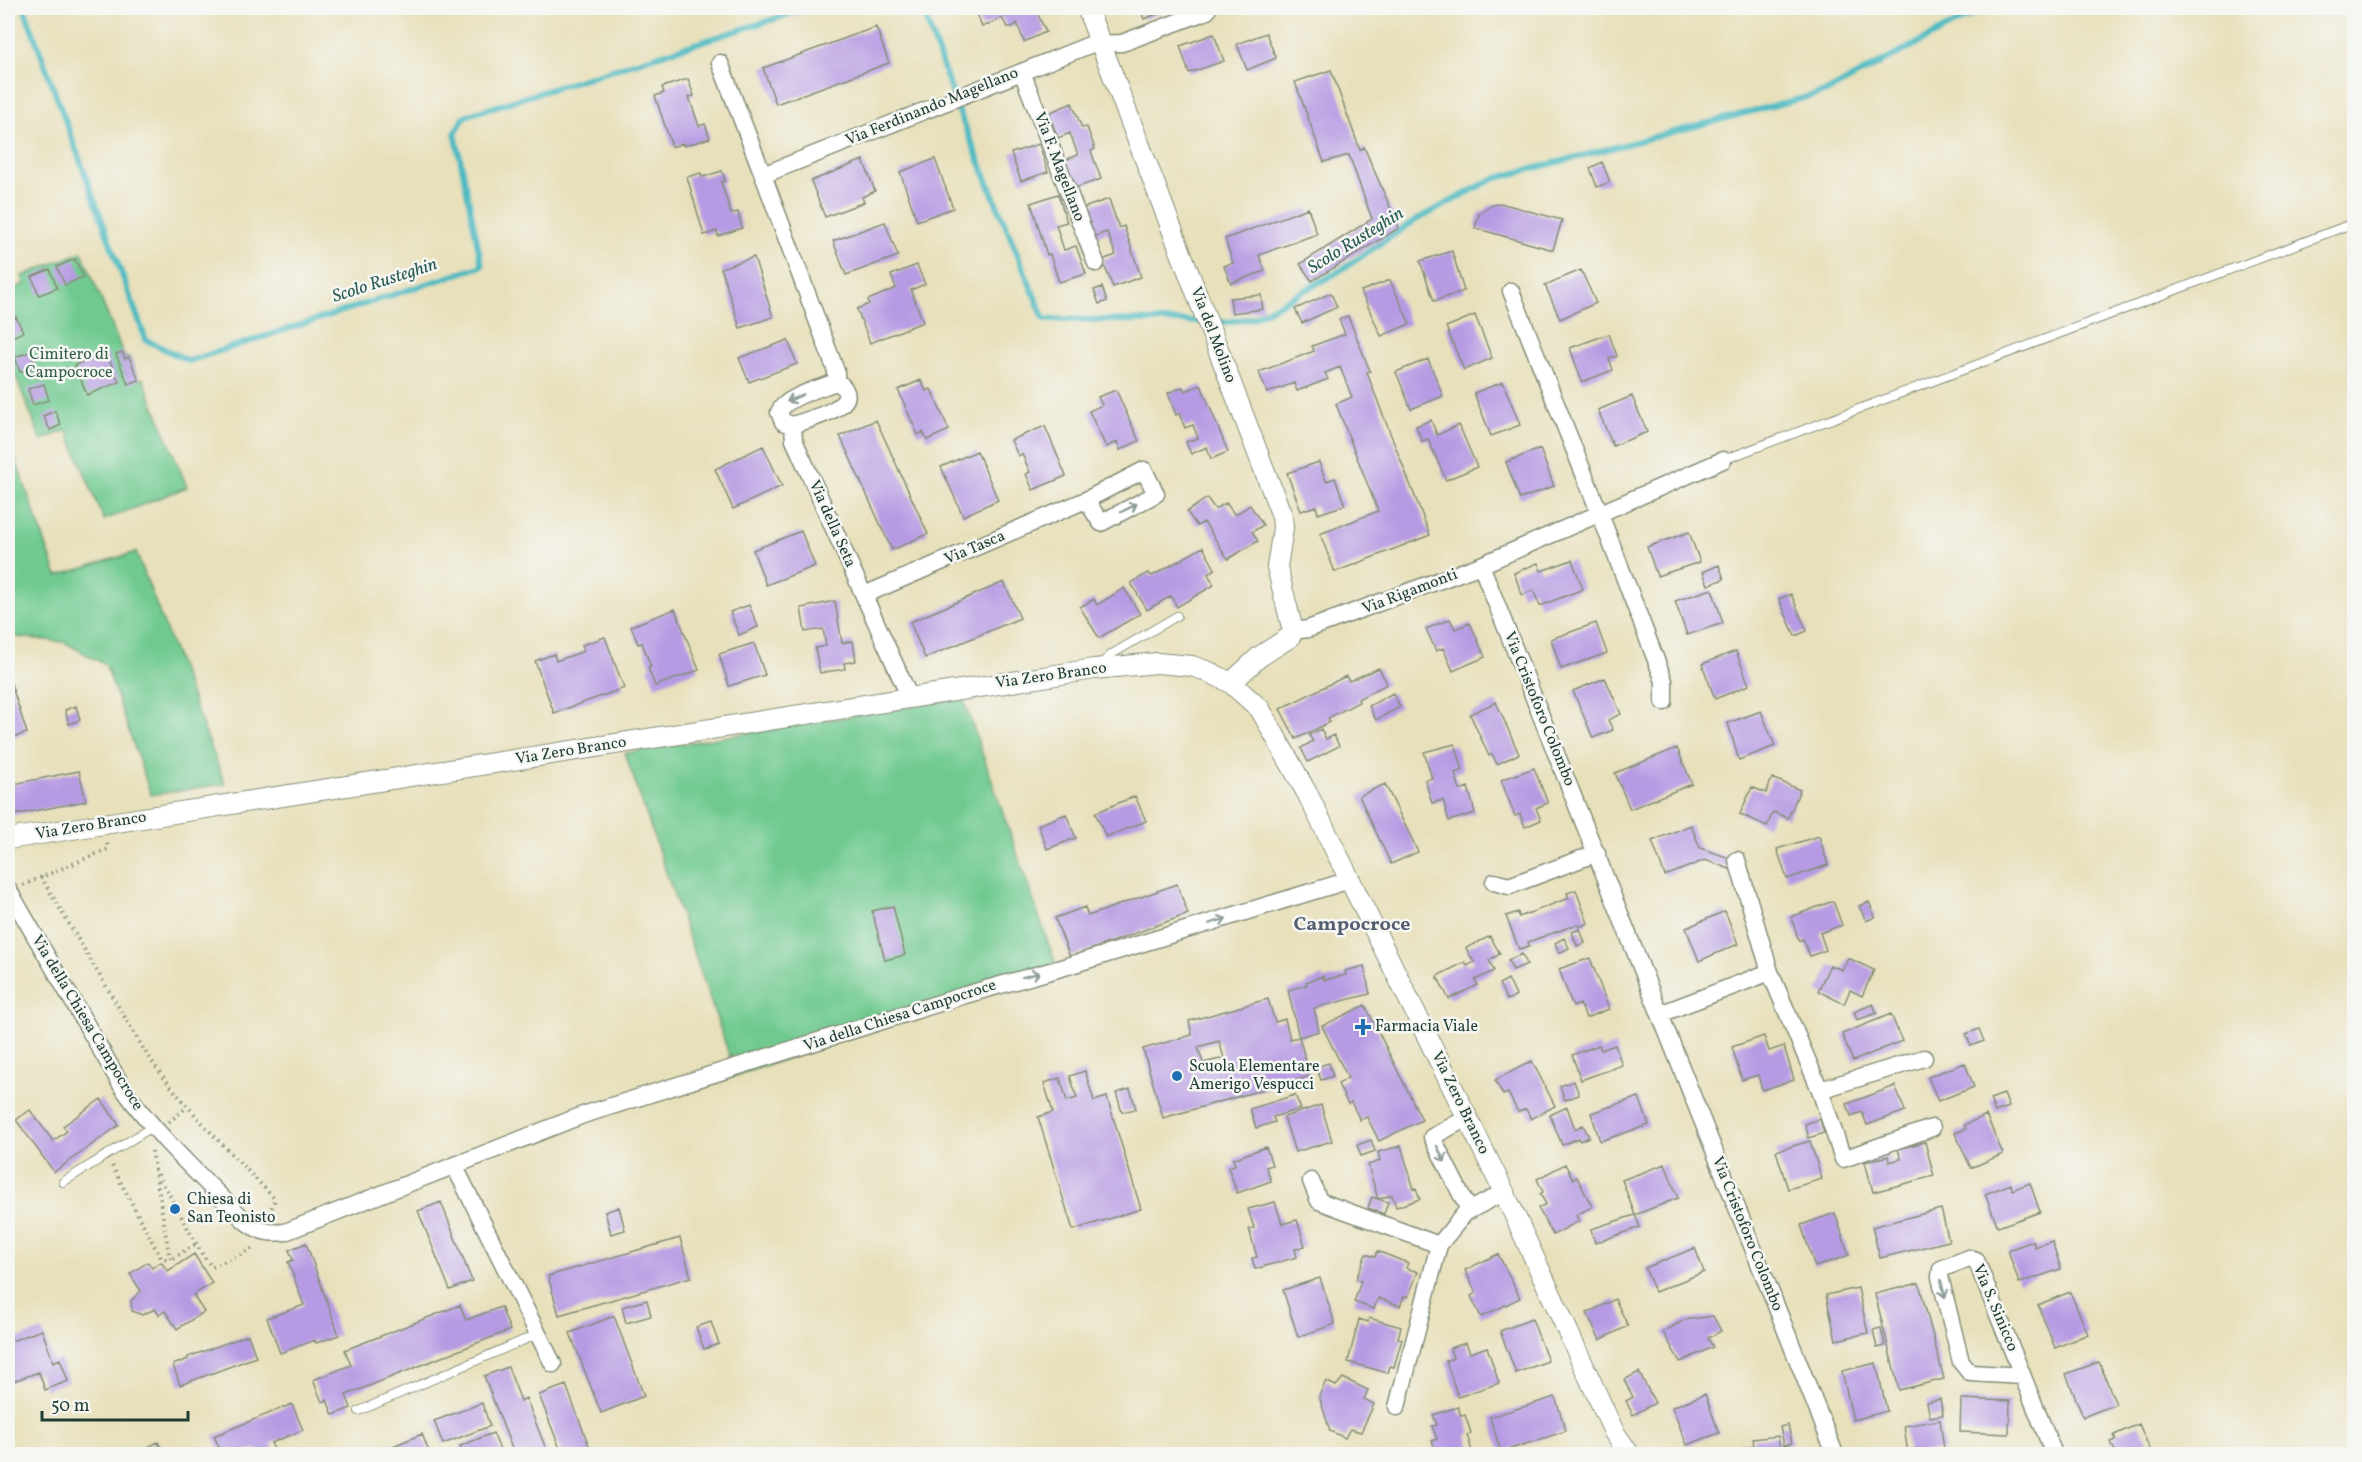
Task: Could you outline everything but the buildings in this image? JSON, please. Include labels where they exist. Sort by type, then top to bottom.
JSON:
[{"type":"street","name":"Via del Molino","points":[[1087,8],[1282,516],[1283,528],[1277,567],[1293,631]]},
{"type":"street","points":[[1102,44],[1122,43],[1207,11],[1206,8]]},
{"type":"street","name":"Via Ferdinando Magellano","points":[[763,175],[1092,44],[1102,44]]},
{"type":"street","points":[[720,63],[836,371],[836,382]]},
{"type":"street","name":"Via F. Magellano","points":[[1022,72],[1096,263]]},
{"type":"street","points":[[1511,291],[1664,681],[1664,702]]},
{"type":"street","points":[[836,382],[844,388],[847,396],[846,402],[839,407],[793,425],[783,422],[779,412],[781,406],[789,400],[836,382]]},
{"type":"street","name":"Via della Seta","points":[[793,425],[795,440],[910,698]]},
{"type":"street","name":"Via Rigamonti","points":[[1231,683],[1235,676],[1290,637],[1293,631],[1318,626],[1481,565],[1723,460]]},
{"type":"street","name":"Via Tasca","points":[[864,595],[1086,500]]},
{"type":"street","name":"Via Cristoforo Colombo","points":[[1481,565],[1835,1455]]},
{"type":"street","name":"Via Zero Branco","points":[[8,839],[1103,668],[1175,663],[1209,672],[1231,683],[1260,709],[1274,732],[1504,1192],[1614,1432],[1629,1455]]},
{"type":"street","points":[[1494,882],[1509,886],[1597,853]]},
{"type":"street","points":[[1737,860],[1770,972],[1820,1090],[1843,1159],[1932,1128]]},
{"type":"street","name":"Via della Chiesa Campocroce","points":[[8,890],[123,1088],[155,1130],[245,1221],[255,1229],[270,1234],[285,1232],[583,1115],[934,1004],[1350,880]]},
{"type":"street","points":[[1660,1014],[1770,972]]},
{"type":"street","points":[[1820,1090],[1924,1058]]},
{"type":"street","points":[[1467,1118],[1432,1137],[1469,1210]]},
{"type":"street","points":[[454,1165],[553,1364]]},
{"type":"street","points":[[1311,1182],[1319,1201],[1439,1245]]},
{"type":"street","points":[[1397,1407],[1439,1245],[1464,1213],[1504,1192]]},
{"type":"street","name":"Via S. Sinicco","points":[[2023,1376],[1970,1373],[1966,1369],[1961,1362],[1940,1277],[1941,1269],[1969,1258],[1976,1260],[2023,1376],[2054,1455]]},
{"type":"lane","points":[[1723,460],[2355,223]]},
{"type":"lane","points":[[1103,668],[1103,662],[1112,654],[1177,616]]},
{"type":"lane","points":[[63,1182],[106,1155],[155,1130]]},
{"type":"lane","points":[[359,1411],[538,1334]]},
{"type":"path","points":[[8,890],[108,849],[103,824]]},
{"type":"path","points":[[41,877],[146,1053],[187,1107],[275,1199],[258,1246],[212,1267],[196,1244],[155,1169]]},
{"type":"path","points":[[170,1260],[150,1140],[155,1130],[187,1107]]},
{"type":"path","points":[[106,1155],[161,1258],[170,1260],[196,1244]]},
{"type":"green space","name":"Cimitero di Campocroce","points":[[82,252],[125,358],[129,357],[139,380],[143,378],[187,487],[104,520],[67,430],[41,440],[8,357],[8,291],[25,284],[22,276]]},
{"type":"green space","points":[[8,438],[57,576],[136,552],[225,784],[151,795],[106,665],[64,642],[8,636]]},
{"type":"green space","points":[[963,698],[1059,974],[960,1000],[694,1090],[687,1080],[732,1063],[625,753]]},
{"type":"waterway","name":"Scolo Rusteghin","points":[[24,8],[146,340],[189,361],[482,266],[455,133],[465,116],[809,8]]},
{"type":"waterway","name":"Scolo Rusteghin","points":[[922,8],[959,112],[1044,319],[1227,322],[1252,318],[1278,305],[1338,272],[1416,220],[1493,179],[1826,92],[1984,8]]},
{"type":"place","name":"Farmacia Viale","points":[[1363,1027]]},
{"type":"place","name":"Scuola Elementare Amerigo Vespucci","points":[[1177,1076]]},
{"type":"place","name":"Chiesa di San Teonisto","points":[[175,1209]]},
{"type":"district","name":"Campocroce","points":[[1352,925]]}]
